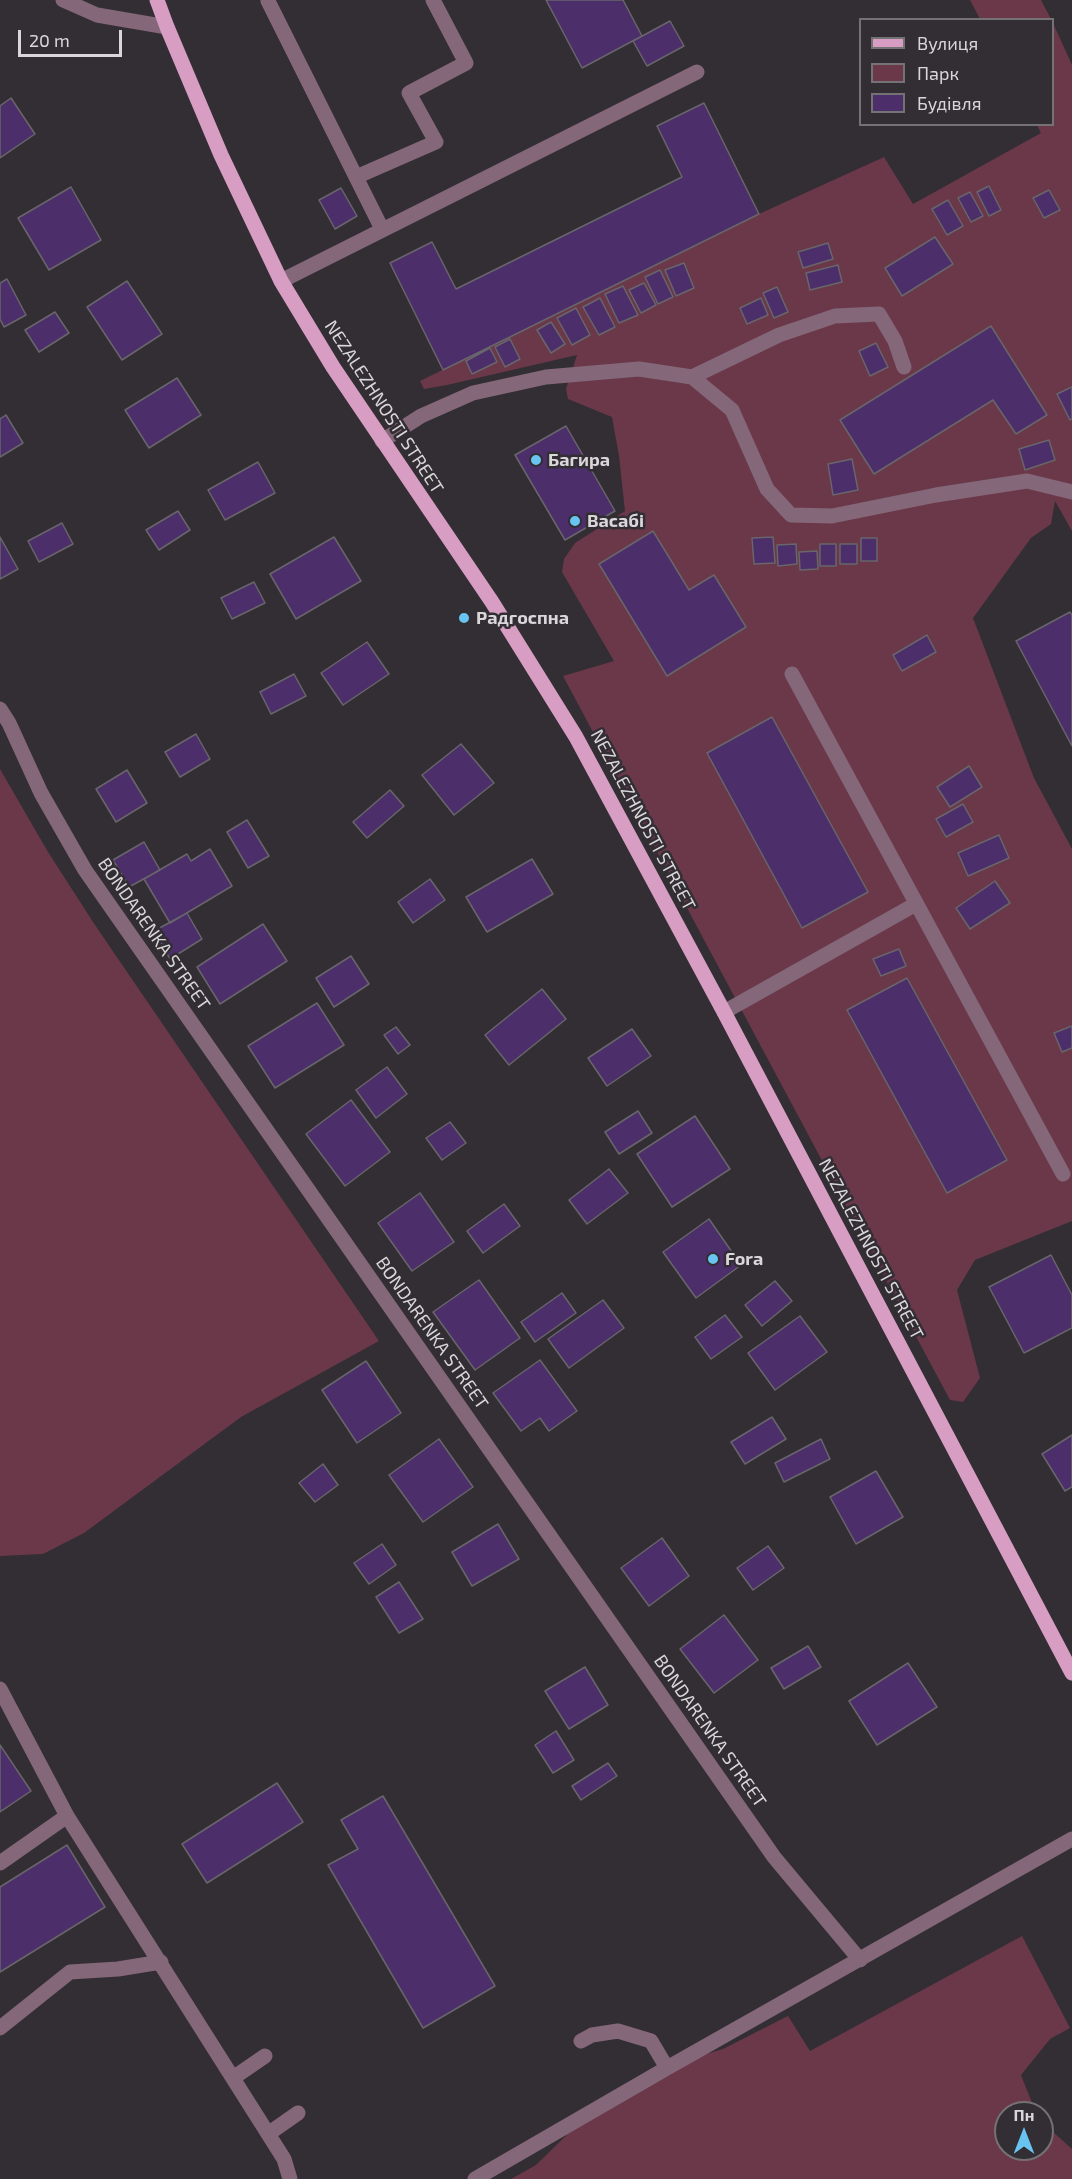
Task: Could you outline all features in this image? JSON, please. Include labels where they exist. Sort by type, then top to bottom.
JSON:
[{"type":"main road","name":"NEZALEZHNOSTI STREET","points":[[157,0],[166,27],[221,155],[281,280],[333,367],[492,602],[576,737],[724,1012],[1072,1673]]},
{"type":"street","points":[[63,0],[96,15],[166,27]]},
{"type":"street","points":[[356,177],[436,142],[409,93],[466,63],[433,0]]},
{"type":"street","points":[[268,1],[382,229]]},
{"type":"street","points":[[281,280],[697,72]]},
{"type":"street","points":[[692,377],[790,331],[835,316],[879,314],[895,341],[904,367]]},
{"type":"street","points":[[382,441],[421,416],[473,393],[546,377],[639,369],[692,377],[732,410],[767,489],[791,515],[832,516],[936,495],[1027,481],[1072,492]]},
{"type":"street","points":[[792,674],[1063,1174]]},
{"type":"street","name":"BONDARENKA STREET","points":[[0,709],[9,723],[40,793],[85,870],[774,1857],[860,1960]]},
{"type":"street","points":[[724,1012],[916,904]]},
{"type":"street","points":[[0,1689],[67,1816],[284,2158],[290,2179]]},
{"type":"street","points":[[0,1863],[67,1816]]},
{"type":"street","points":[[475,2179],[1072,1839]]},
{"type":"street","points":[[0,2028],[70,1972],[118,1969],[161,1962]]},
{"type":"street","points":[[581,2041],[592,2035],[618,2031],[651,2041],[667,2068]]},
{"type":"street","points":[[233,2078],[265,2056]]},
{"type":"street","points":[[268,2134],[298,2113]]},
{"type":"green space","points":[[970,0],[1041,0],[1050,18],[979,18]]},
{"type":"green space","points":[[1054,25],[1072,65],[1072,531],[1055,501],[1051,524],[1031,538],[973,618],[1034,778],[1072,849],[1072,1221],[975,1260],[957,1290],[980,1378],[963,1402],[950,1400],[563,676],[614,661],[562,572],[564,559],[575,543],[625,511],[612,417],[568,399],[566,389],[577,355],[424,389],[420,381],[759,214],[884,157],[913,204],[1041,133],[1038,126],[1054,126]]},
{"type":"green space","points":[[0,769],[48,852],[95,925],[379,1341],[241,1417],[84,1533],[43,1554],[0,1556]]},
{"type":"green space","points":[[1022,1936],[1070,2028],[1050,2039],[1021,2075],[1031,2101],[994,2101],[994,2161],[1054,2161],[1054,2133],[1072,2149],[1072,2179],[511,2179],[536,2165],[582,2120],[699,2056],[723,2049],[788,2016],[810,2051]]},
{"type":"building","points":[[546,0],[623,0],[642,36],[582,68]]},
{"type":"building","points":[[670,21],[684,46],[647,66],[633,41]]},
{"type":"building","points":[[11,98],[35,134],[0,158],[0,106]]},
{"type":"building","points":[[704,103],[759,214],[443,370],[390,263],[432,242],[456,289],[682,177],[657,126]]},
{"type":"building","points":[[989,186],[1001,210],[989,216],[977,192]]},
{"type":"building","points":[[71,187],[101,240],[49,270],[18,218]]},
{"type":"building","points":[[341,188],[357,216],[335,229],[319,200]]},
{"type":"building","points":[[1049,190],[1060,210],[1044,218],[1033,198]]},
{"type":"building","points":[[970,192],[983,216],[971,222],[958,198]]},
{"type":"building","points":[[948,200],[963,226],[947,235],[932,209]]},
{"type":"building","points":[[935,237],[953,264],[902,296],[885,268]]},
{"type":"building","points":[[828,243],[833,259],[803,268],[798,252]]},
{"type":"building","points":[[684,263],[694,288],[676,296],[665,270]]},
{"type":"building","points":[[838,265],[842,282],[810,290],[806,273]]},
{"type":"building","points":[[660,270],[673,297],[658,304],[645,277]]},
{"type":"building","points":[[7,279],[26,315],[4,327],[0,319],[0,283]]},
{"type":"building","points":[[127,281],[162,334],[122,360],[87,307]]},
{"type":"building","points":[[644,283],[656,305],[641,313],[629,290]]},
{"type":"building","points":[[623,286],[638,315],[619,323],[605,294]]},
{"type":"building","points":[[777,287],[788,312],[774,318],[763,293]]},
{"type":"building","points":[[600,298],[615,327],[599,335],[583,307]]},
{"type":"building","points":[[761,298],[768,315],[747,324],[740,308]]},
{"type":"building","points":[[576,308],[590,335],[572,345],[557,318]]},
{"type":"building","points":[[55,312],[69,333],[39,352],[25,330]]},
{"type":"building","points":[[551,322],[565,344],[551,353],[537,330]]},
{"type":"building","points":[[991,326],[1047,415],[1016,434],[993,400],[874,474],[840,420]]},
{"type":"building","points":[[510,339],[520,359],[505,367],[495,347]]},
{"type":"building","points":[[876,343],[888,367],[870,376],[859,351]]},
{"type":"building","points":[[490,348],[497,362],[472,374],[466,361]]},
{"type":"building","points":[[177,378],[201,415],[149,448],[125,410]]},
{"type":"building","points":[[1072,387],[1072,419],[1070,420],[1057,394]]},
{"type":"building","points":[[6,415],[23,443],[0,457],[0,419]]},
{"type":"building","points":[[566,426],[615,511],[565,540],[515,455]]},
{"type":"building","points":[[1049,440],[1055,460],[1025,470],[1019,449]]},
{"type":"building","points":[[852,459],[858,490],[833,495],[828,464]]},
{"type":"building","points":[[258,462],[275,493],[225,520],[208,490]]},
{"type":"building","points":[[178,511],[190,530],[159,550],[146,530]]},
{"type":"building","points":[[62,523],[73,544],[39,562],[28,541]]},
{"type":"building","points":[[653,531],[689,590],[714,575],[746,627],[667,676],[599,564]]},
{"type":"building","points":[[0,537],[18,569],[0,579]]},
{"type":"building","points":[[334,537],[361,581],[296,619],[270,574]]},
{"type":"building","points":[[773,537],[775,563],[754,564],[752,538]]},
{"type":"building","points":[[861,538],[877,538],[877,561],[861,561]]},
{"type":"building","points":[[796,544],[797,564],[778,566],[777,545]]},
{"type":"building","points":[[820,544],[836,544],[836,566],[820,566]]},
{"type":"building","points":[[840,544],[857,544],[857,564],[840,564]]},
{"type":"building","points":[[817,551],[818,569],[800,570],[799,552]]},
{"type":"building","points":[[254,582],[265,603],[232,619],[221,598]]},
{"type":"building","points":[[1070,612],[1072,615],[1072,746],[1016,641]]},
{"type":"building","points":[[927,635],[936,652],[902,671],[893,655]]},
{"type":"building","points":[[367,642],[389,674],[343,705],[321,673]]},
{"type":"building","points":[[294,674],[306,696],[271,714],[260,692]]},
{"type":"building","points":[[772,717],[868,892],[802,928],[707,753]]},
{"type":"building","points":[[196,734],[210,759],[180,777],[165,752]]},
{"type":"building","points":[[461,744],[494,783],[454,815],[422,775]]},
{"type":"building","points":[[969,766],[982,787],[950,807],[937,787]]},
{"type":"building","points":[[127,770],[147,803],[116,822],[96,789]]},
{"type":"building","points":[[390,790],[404,806],[367,838],[353,822]]},
{"type":"building","points":[[963,804],[973,822],[946,837],[936,819]]},
{"type":"building","points":[[247,820],[269,856],[248,868],[227,832]]},
{"type":"building","points":[[999,835],[1009,858],[968,876],[958,853]]},
{"type":"building","points":[[144,842],[160,870],[129,887],[113,860]]},
{"type":"building","points":[[210,849],[232,886],[170,923],[144,879],[187,854],[191,861]]},
{"type":"building","points":[[532,859],[553,894],[487,932],[466,897]]},
{"type":"building","points":[[430,879],[445,900],[413,923],[398,902]]},
{"type":"building","points":[[995,881],[1010,903],[970,929],[956,908]]},
{"type":"building","points":[[187,913],[202,939],[170,959],[154,931]]},
{"type":"building","points":[[263,924],[287,961],[220,1004],[197,967]]},
{"type":"building","points":[[899,949],[906,966],[881,976],[873,959]]},
{"type":"building","points":[[351,956],[369,984],[334,1007],[316,978]]},
{"type":"building","points":[[907,978],[1007,1160],[947,1193],[847,1010]]},
{"type":"building","points":[[542,989],[566,1019],[509,1065],[485,1035]]},
{"type":"building","points":[[317,1003],[344,1045],[275,1088],[248,1046]]},
{"type":"building","points":[[1072,1026],[1072,1048],[1062,1052],[1054,1033]]},
{"type":"building","points":[[396,1027],[410,1045],[398,1054],[384,1035]]},
{"type":"building","points":[[632,1029],[651,1056],[607,1086],[588,1058]]},
{"type":"building","points":[[387,1067],[407,1094],[376,1118],[356,1090]]},
{"type":"building","points":[[351,1100],[390,1152],[345,1186],[306,1134]]},
{"type":"building","points":[[638,1111],[652,1133],[619,1154],[605,1132]]},
{"type":"building","points":[[695,1116],[730,1169],[672,1207],[637,1154]]},
{"type":"building","points":[[450,1122],[466,1143],[442,1160],[426,1138]]},
{"type":"building","points":[[609,1169],[628,1193],[587,1224],[569,1200]]},
{"type":"building","points":[[420,1193],[454,1242],[412,1271],[378,1223]]},
{"type":"building","points":[[504,1204],[520,1226],[483,1253],[467,1231]]},
{"type":"building","points":[[709,1219],[741,1265],[696,1298],[663,1252]]},
{"type":"building","points":[[1051,1255],[1072,1295],[1072,1328],[1024,1353],[989,1287]]},
{"type":"building","points":[[479,1280],[520,1338],[475,1370],[433,1312]]},
{"type":"building","points":[[775,1281],[792,1301],[762,1326],[745,1305]]},
{"type":"building","points":[[562,1293],[576,1313],[535,1342],[521,1322]]},
{"type":"building","points":[[603,1300],[624,1328],[569,1368],[548,1339]]},
{"type":"building","points":[[725,1315],[742,1337],[711,1359],[695,1337]]},
{"type":"building","points":[[800,1316],[827,1352],[775,1390],[748,1353]]},
{"type":"building","points":[[540,1360],[577,1411],[549,1431],[540,1418],[521,1431],[493,1393]]},
{"type":"building","points":[[366,1361],[401,1413],[357,1443],[322,1390]]},
{"type":"building","points":[[772,1417],[786,1439],[745,1464],[731,1442]]},
{"type":"building","points":[[1072,1435],[1072,1487],[1065,1491],[1042,1454]]},
{"type":"building","points":[[439,1439],[473,1487],[423,1522],[389,1475]]},
{"type":"building","points":[[821,1439],[830,1459],[784,1482],[775,1463]]},
{"type":"building","points":[[323,1464],[338,1485],[315,1502],[299,1483]]},
{"type":"building","points":[[876,1471],[903,1517],[856,1544],[830,1497]]},
{"type":"building","points":[[498,1524],[519,1559],[472,1586],[452,1552]]},
{"type":"building","points":[[662,1538],[689,1576],[649,1606],[621,1568]]},
{"type":"building","points":[[382,1544],[396,1565],[369,1584],[354,1563]]},
{"type":"building","points":[[768,1546],[784,1568],[753,1590],[737,1568]]},
{"type":"building","points":[[399,1582],[423,1619],[399,1633],[376,1597]]},
{"type":"building","points":[[724,1615],[758,1660],[714,1693],[680,1649]]},
{"type":"building","points":[[808,1646],[821,1667],[784,1689],[771,1668]]},
{"type":"building","points":[[908,1663],[937,1707],[877,1745],[849,1701]]},
{"type":"building","points":[[585,1667],[608,1705],[569,1729],[545,1691]]},
{"type":"building","points":[[556,1731],[574,1760],[553,1773],[535,1745]]},
{"type":"building","points":[[0,1745],[31,1791],[0,1812]]},
{"type":"building","points":[[608,1763],[617,1776],[581,1800],[572,1786]]},
{"type":"building","points":[[277,1783],[303,1822],[207,1883],[182,1844]]},
{"type":"building","points":[[383,1796],[495,1986],[423,2028],[328,1865],[358,1849],[341,1820]]},
{"type":"building","points":[[67,1845],[105,1907],[0,1972],[0,1887]]},
{"type":"place","name":"Багира","points":[[536,460]]},
{"type":"place","name":"Васабі","points":[[575,521]]},
{"type":"place","name":"Радгоспна","points":[[464,618]]},
{"type":"place","name":"Fora","points":[[713,1259]]}]
